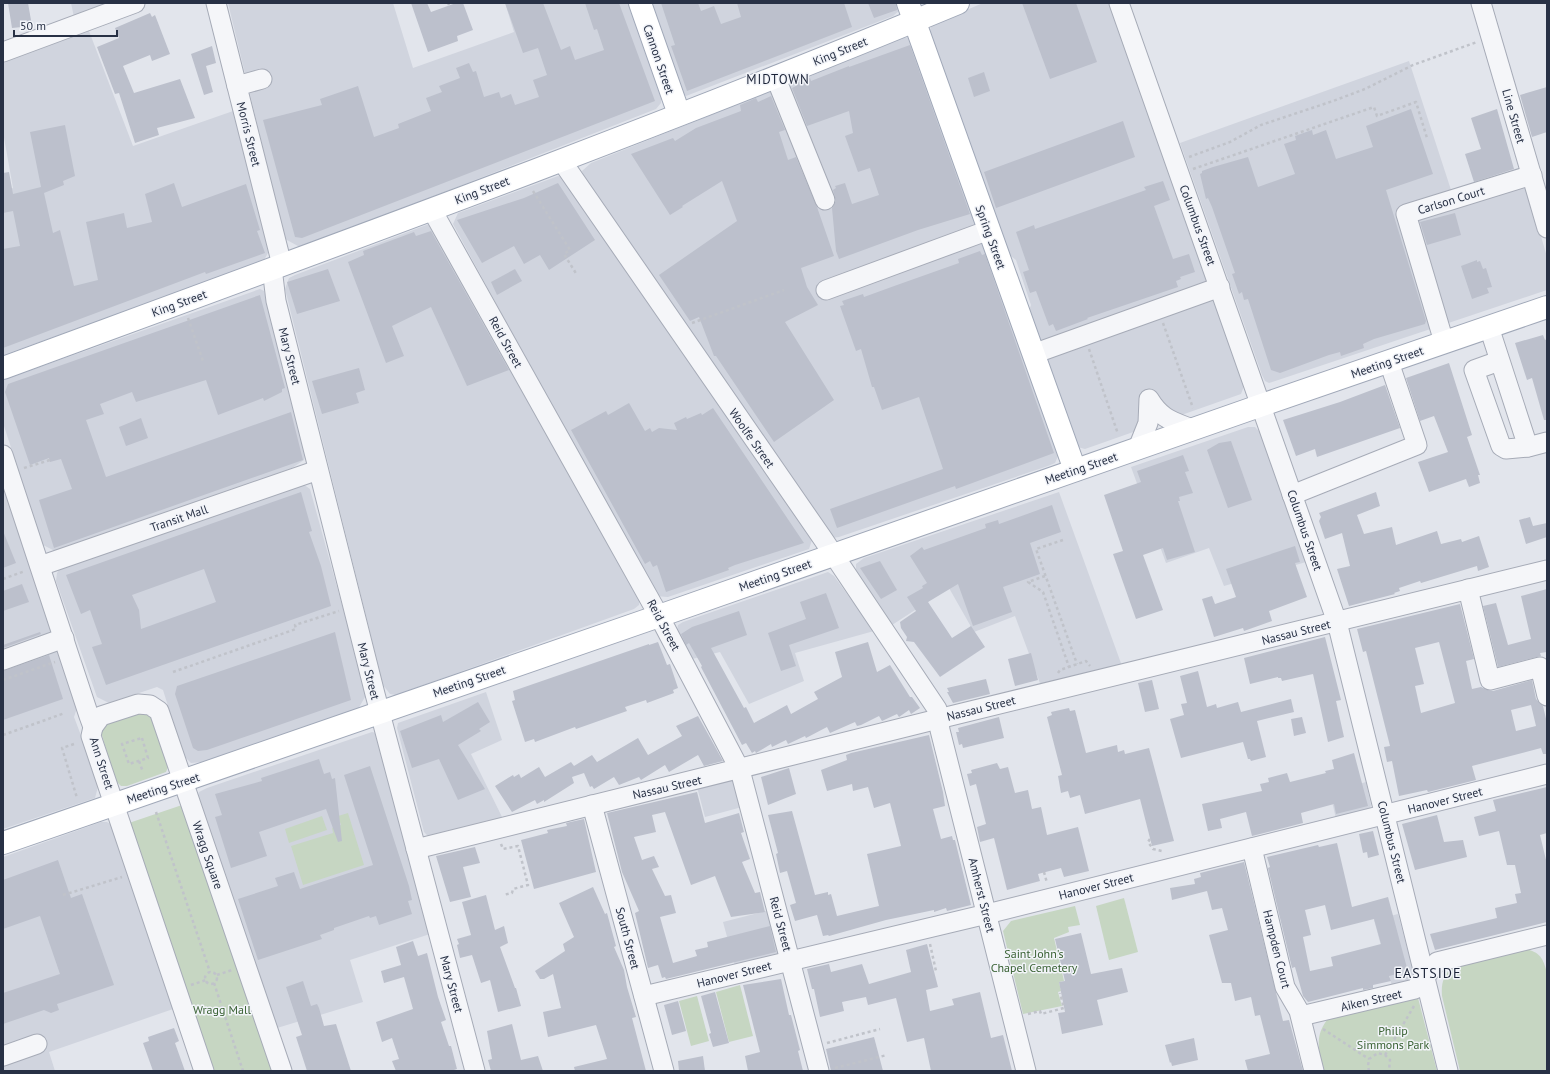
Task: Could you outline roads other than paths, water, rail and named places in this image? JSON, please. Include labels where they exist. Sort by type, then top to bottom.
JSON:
[{"type":"main road","name":"Cannon Street","points":[[640,3],[679,114]]},
{"type":"main road","name":"King Street","points":[[3,368],[432,210],[679,114],[775,76],[911,12],[958,3]]},
{"type":"main road","name":"Spring Street","points":[[911,12],[1075,470]]},
{"type":"main road","name":"Meeting Street","points":[[3,843],[659,616],[1192,429],[1547,308]]},
{"type":"street","points":[[3,52],[135,3]]},
{"type":"street","name":"Morris Street","points":[[216,3],[237,86],[277,266]]},
{"type":"street","name":"Columbus Street","points":[[1119,3],[1262,405],[1337,622],[1448,1071]]},
{"type":"street","name":"Line Street","points":[[1481,3],[1547,228]]},
{"type":"street","points":[[775,76],[825,200]]},
{"type":"street","points":[[237,86],[262,79]]},
{"type":"street","name":"Woolfe Street","points":[[561,160],[833,555],[937,709],[938,719]]},
{"type":"street","name":"Carlson Court","points":[[1444,342],[1406,214],[1532,175]]},
{"type":"street","name":"Reid Street","points":[[432,210],[659,616],[740,770],[791,960],[826,1070]]},
{"type":"street","points":[[826,290],[989,230]]},
{"type":"street","name":"Mary Street","points":[[277,266],[276,301],[380,712],[475,1071]]},
{"type":"street","points":[[1033,354],[1220,287]]},
{"type":"street","points":[[1489,327],[1499,361],[1542,442],[1506,449],[1501,446],[1474,370],[1499,361]]},
{"type":"street","points":[[1292,495],[1418,445],[1389,362]]},
{"type":"street","points":[[1138,448],[1148,423],[1149,399],[1156,410],[1164,418],[1192,429]]},
{"type":"street","name":"Ann Street","points":[[3,455],[33,568],[64,638],[93,727],[91,736],[204,1071]]},
{"type":"street","name":"Transit Mall","points":[[33,568],[318,470]]},
{"type":"street","name":"Nassau Street","points":[[416,849],[1547,570]]},
{"type":"street","points":[[1468,589],[1490,680],[1540,667],[1547,696]]},
{"type":"street","points":[[3,660],[64,638]]},
{"type":"street","name":"Wragg Square","points":[[93,727],[101,716],[130,707],[144,704],[154,707],[159,711],[282,1071]]},
{"type":"street","name":"Amherst Street","points":[[938,719],[1026,1071]]},
{"type":"street","name":"Hanover Street","points":[[644,996],[987,914],[1547,774]]},
{"type":"street","name":"South Street","points":[[592,805],[664,1071]]},
{"type":"street","name":"Hampden Court","points":[[1252,848],[1285,987],[1297,1006],[1301,1016],[1314,1071]]},
{"type":"street","name":"Aiken Street","points":[[1301,1016],[1415,989],[1437,962],[1547,935]]},
{"type":"street","points":[[3,1056],[38,1044]]},
{"type":"district","name":"MIDTOWN","points":[[778,79]]},
{"type":"district","name":"EASTSIDE","points":[[1428,973]]},
{"type":"park label","name":"Saint John's Chapel Cemetery","points":[[1034,960]]},
{"type":"park label","name":"Wragg Mall","points":[[222,1009]]},
{"type":"park label","name":"Philip Simmons Park","points":[[1393,1037]]}]
